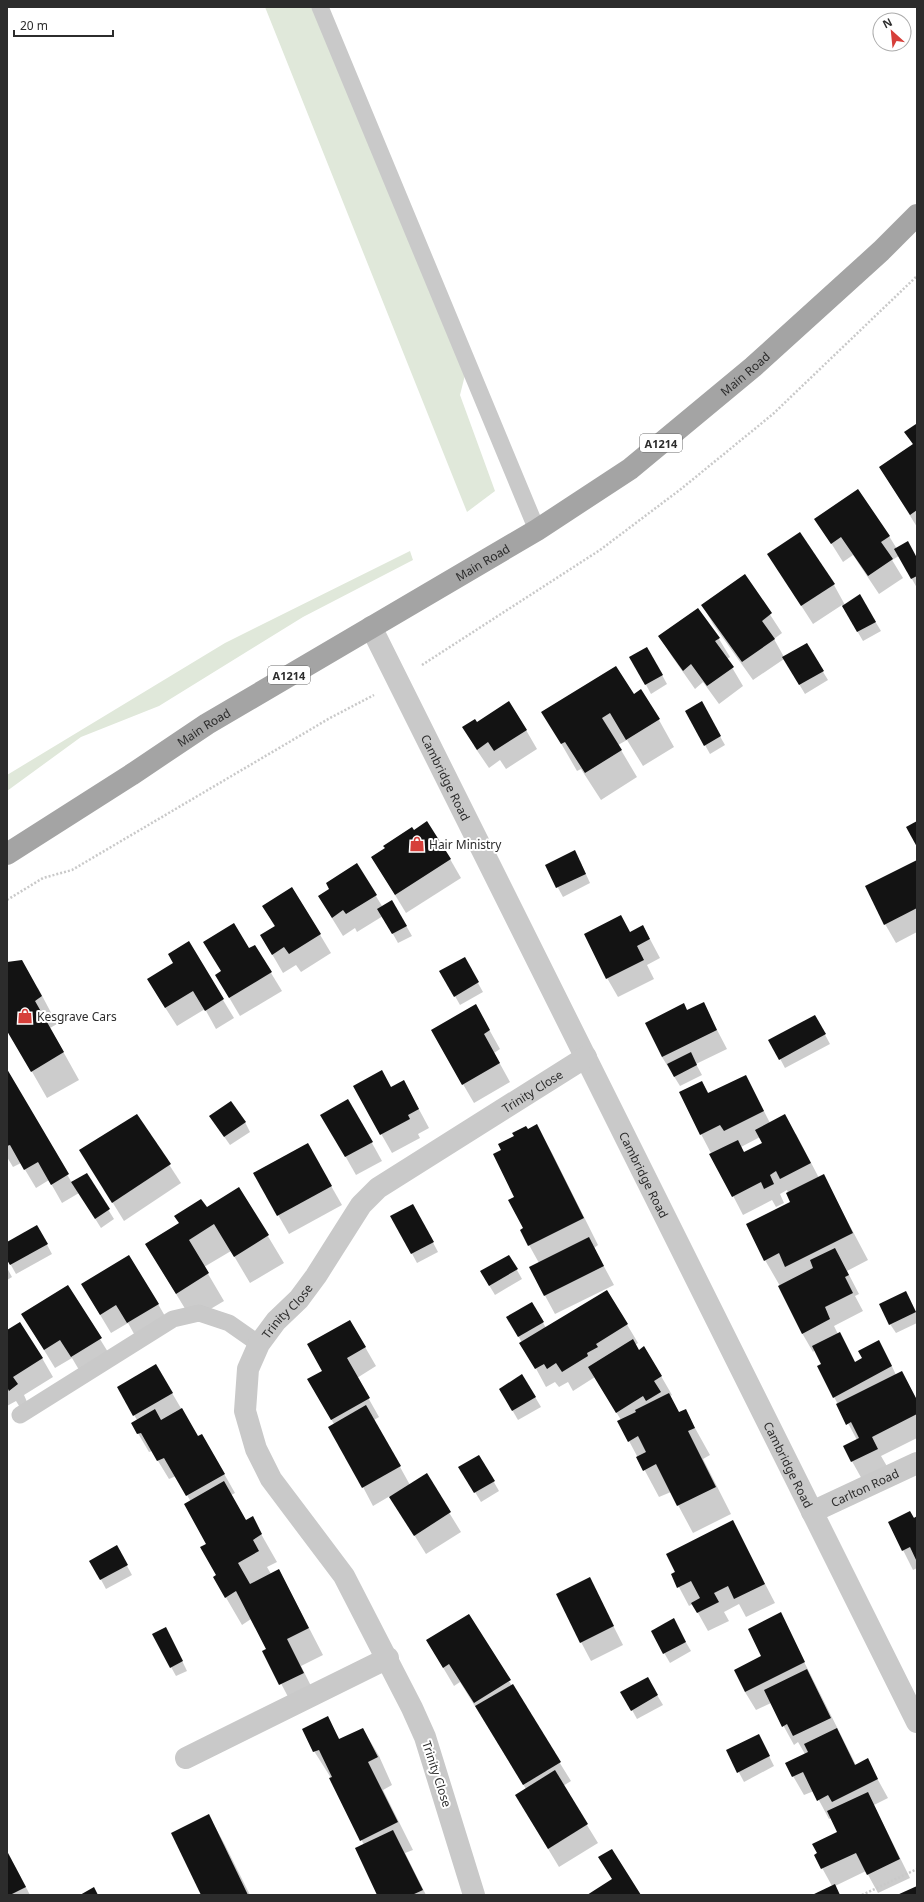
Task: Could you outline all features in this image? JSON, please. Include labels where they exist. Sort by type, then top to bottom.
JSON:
[{"type":"main road","name":"Main Road","points":[[7,854],[131,775],[207,724],[537,530],[630,469],[753,367],[917,215]]},
{"type":"street","name":"Cambridge Road","points":[[371,627],[917,1722]]},
{"type":"street","name":"Trinity Close","points":[[474,1895],[425,1737],[388,1658],[344,1576],[271,1479],[256,1448],[245,1412],[248,1369],[259,1344],[276,1321],[299,1299],[320,1270],[361,1204],[378,1188],[586,1058]]},
{"type":"street","name":"Carlton Road","points":[[812,1512],[917,1463]]},
{"type":"street","points":[[186,1758],[388,1658]]},
{"type":"lane","points":[[320,7],[537,530]]},
{"type":"lane","points":[[20,1415],[173,1319],[199,1313],[229,1323],[259,1344]]},
{"type":"path","points":[[7,900],[43,878],[72,870],[330,718],[398,682],[600,550],[681,489],[773,414],[917,276]]},
{"type":"path","points":[[862,1895],[917,1869]]},
{"type":"shaded area","points":[[265,7],[316,7],[466,371],[460,395],[495,491],[467,512]]},
{"type":"shaded area","points":[[410,551],[413,560],[303,617],[159,706],[81,737],[7,791],[7,775],[225,643]]},
{"type":"building","points":[[916,424],[917,510],[910,515],[879,467],[913,444],[904,432]]},
{"type":"building","points":[[858,489],[890,536],[881,542],[893,559],[868,576],[841,537],[831,544],[814,519]]},
{"type":"building","points":[[800,532],[835,584],[801,606],[767,554]]},
{"type":"building","points":[[908,541],[917,558],[917,576],[911,579],[894,549]]},
{"type":"building","points":[[745,574],[772,613],[762,621],[775,639],[742,662],[701,605]]},
{"type":"building","points":[[860,594],[876,622],[857,632],[842,606]]},
{"type":"building","points":[[698,608],[720,638],[715,641],[734,667],[707,686],[691,664],[683,671],[658,636]]},
{"type":"building","points":[[807,643],[824,671],[799,685],[782,657]]},
{"type":"building","points":[[647,647],[663,675],[645,685],[629,657]]},
{"type":"building","points":[[616,666],[634,694],[641,689],[660,719],[626,740],[610,713],[602,718],[622,750],[585,773],[565,742],[561,744],[541,712]]},
{"type":"building","points":[[509,701],[527,730],[494,751],[488,742],[477,750],[462,727],[475,719],[477,722]]},
{"type":"building","points":[[702,701],[721,736],[704,746],[685,711]]},
{"type":"building","points":[[427,821],[451,859],[395,895],[371,857],[385,848],[383,846],[412,827],[414,830]]},
{"type":"building","points":[[917,821],[917,847],[906,827]]},
{"type":"building","points":[[575,850],[586,874],[556,888],[545,865]]},
{"type":"building","points":[[917,860],[917,908],[884,925],[865,886]]},
{"type":"building","points":[[357,863],[377,895],[346,914],[343,910],[332,918],[318,896],[329,889],[326,883]]},
{"type":"building","points":[[292,887],[321,934],[289,954],[284,947],[272,955],[260,935],[275,926],[262,906]]},
{"type":"building","points":[[392,900],[407,926],[392,934],[377,909]]},
{"type":"building","points":[[621,915],[630,932],[643,925],[650,939],[637,946],[644,960],[606,979],[584,934]]},
{"type":"building","points":[[234,923],[249,948],[255,945],[272,972],[229,998],[215,975],[221,971],[203,942]]},
{"type":"building","points":[[189,941],[224,999],[205,1011],[193,991],[165,1008],[147,979],[173,963],[168,954]]},
{"type":"building","points":[[465,957],[479,982],[454,997],[439,971]]},
{"type":"building","name":"Kesgrave Cars","points":[[22,960],[42,996],[35,1001],[64,1052],[31,1072],[7,1031],[7,962]]},
{"type":"building","points":[[704,1002],[717,1030],[662,1057],[645,1023],[684,1003],[687,1010]]},
{"type":"building","points":[[476,1004],[490,1030],[484,1034],[500,1063],[462,1085],[431,1030]]},
{"type":"building","points":[[815,1015],[826,1034],[779,1060],[768,1040]]},
{"type":"building","points":[[691,1052],[697,1065],[674,1077],[667,1064]]},
{"type":"building","points":[[7,1069],[69,1174],[51,1185],[38,1162],[24,1170],[10,1145],[7,1146]]},
{"type":"building","points":[[382,1070],[391,1087],[404,1080],[419,1109],[408,1115],[410,1119],[380,1135],[353,1086]]},
{"type":"building","points":[[746,1075],[764,1111],[724,1131],[720,1125],[700,1135],[679,1092],[702,1081],[708,1093]]},
{"type":"building","points":[[348,1099],[373,1142],[345,1157],[320,1115]]},
{"type":"building","points":[[231,1101],[246,1122],[224,1137],[209,1116]]},
{"type":"building","points":[[137,1114],[171,1164],[112,1203],[79,1150]]},
{"type":"building","points":[[785,1114],[811,1163],[780,1179],[776,1171],[770,1175],[774,1184],[764,1189],[761,1182],[732,1197],[709,1154],[738,1140],[744,1152],[762,1143],[755,1130]]},
{"type":"building","points":[[537,1124],[584,1218],[528,1246],[520,1230],[523,1228],[508,1200],[514,1197],[493,1154],[501,1150],[498,1144],[514,1136],[512,1133],[526,1126],[528,1129]]},
{"type":"building","points":[[308,1143],[332,1186],[277,1216],[253,1173]]},
{"type":"building","points":[[87,1173],[110,1209],[95,1219],[71,1182]]},
{"type":"building","points":[[824,1174],[853,1233],[785,1267],[779,1253],[764,1261],[746,1224],[790,1202],[786,1193]]},
{"type":"building","points":[[239,1187],[269,1235],[234,1257],[214,1224],[189,1240],[209,1273],[176,1294],[145,1244],[179,1223],[174,1216],[201,1199],[207,1207]]},
{"type":"building","points":[[413,1204],[434,1242],[411,1254],[390,1216]]},
{"type":"building","points":[[37,1225],[48,1244],[10,1265],[7,1260],[7,1242]]},
{"type":"building","points":[[589,1237],[604,1266],[544,1296],[529,1267]]},
{"type":"building","points":[[835,1248],[849,1275],[845,1277],[853,1293],[825,1307],[830,1319],[802,1334],[778,1286],[813,1268],[810,1260]]},
{"type":"building","points":[[129,1255],[159,1304],[127,1323],[116,1305],[100,1315],[81,1284]]},
{"type":"building","points":[[509,1255],[518,1269],[489,1286],[480,1271]]},
{"type":"building","points":[[68,1285],[102,1338],[71,1357],[60,1340],[44,1350],[21,1314]]},
{"type":"building","points":[[607,1290],[628,1324],[596,1344],[598,1347],[587,1353],[588,1356],[562,1372],[556,1363],[547,1369],[544,1364],[535,1369],[519,1343]]},
{"type":"building","points":[[906,1291],[916,1312],[889,1325],[879,1304]]},
{"type":"building","points":[[532,1302],[544,1322],[518,1337],[506,1317]]},
{"type":"building","points":[[350,1320],[366,1347],[347,1358],[370,1398],[331,1420],[307,1379],[322,1371],[307,1344]]},
{"type":"building","points":[[20,1322],[43,1358],[13,1377],[18,1384],[9,1391],[7,1387],[7,1330]]},
{"type":"building","points":[[840,1332],[855,1362],[862,1358],[858,1351],[879,1340],[892,1366],[833,1398],[817,1366],[821,1364],[812,1346]]},
{"type":"building","points":[[633,1339],[639,1350],[644,1346],[662,1376],[654,1381],[661,1392],[646,1401],[643,1396],[616,1413],[588,1367]]},
{"type":"building","points":[[156,1364],[173,1393],[133,1416],[117,1387]]},
{"type":"building","points":[[902,1371],[917,1400],[917,1414],[872,1437],[878,1449],[851,1462],[843,1446],[859,1438],[851,1422],[846,1425],[836,1404]]},
{"type":"building","points":[[522,1374],[536,1397],[512,1411],[499,1389]]},
{"type":"building","points":[[669,1393],[679,1412],[686,1409],[695,1428],[688,1431],[716,1487],[677,1506],[656,1464],[643,1471],[636,1457],[646,1452],[638,1436],[628,1442],[617,1421]]},
{"type":"building","points":[[366,1405],[401,1466],[362,1488],[328,1427]]},
{"type":"building","points":[[182,1408],[198,1436],[202,1434],[225,1474],[186,1496],[164,1458],[157,1461],[141,1433],[137,1434],[131,1423],[155,1409],[161,1420]]},
{"type":"building","points":[[479,1455],[495,1481],[474,1493],[458,1467]]},
{"type":"building","points":[[427,1473],[451,1512],[414,1536],[389,1497]]},
{"type":"building","points":[[224,1481],[246,1520],[253,1516],[262,1534],[253,1540],[259,1551],[238,1563],[250,1584],[279,1569],[309,1628],[287,1639],[304,1673],[279,1685],[262,1651],[266,1649],[236,1591],[225,1598],[213,1577],[216,1575],[200,1547],[206,1544],[184,1504]]},
{"type":"building","points":[[910,1511],[914,1518],[917,1516],[917,1562],[910,1547],[902,1551],[888,1522]]},
{"type":"building","points":[[733,1520],[765,1584],[734,1599],[728,1586],[714,1593],[719,1602],[697,1613],[691,1603],[700,1598],[691,1581],[677,1588],[671,1574],[675,1572],[666,1554]]},
{"type":"building","points":[[117,1545],[128,1565],[100,1580],[89,1561]]},
{"type":"building","points":[[590,1577],[614,1626],[580,1643],[556,1594]]},
{"type":"building","points":[[781,1612],[805,1662],[745,1692],[734,1670],[761,1656],[748,1629]]},
{"type":"building","points":[[469,1614],[511,1680],[474,1703],[449,1664],[443,1668],[426,1640]]},
{"type":"building","points":[[674,1618],[686,1642],[663,1654],[651,1631]]},
{"type":"building","points":[[166,1627],[183,1661],[170,1668],[152,1634]]},
{"type":"building","points":[[807,1669],[831,1718],[793,1736],[787,1724],[782,1727],[764,1690]]},
{"type":"building","points":[[648,1677],[658,1695],[631,1711],[620,1692]]},
{"type":"building","points":[[513,1684],[561,1762],[523,1785],[475,1706]]},
{"type":"building","points":[[328,1716],[339,1739],[363,1728],[378,1757],[368,1762],[398,1822],[360,1841],[329,1778],[332,1777],[319,1750],[313,1752],[302,1729]]},
{"type":"building","points":[[837,1728],[855,1765],[868,1758],[878,1779],[832,1802],[828,1795],[817,1801],[803,1772],[792,1777],[785,1763],[808,1752],[804,1744]]},
{"type":"building","points":[[759,1734],[770,1756],[737,1773],[726,1750]]},
{"type":"building","points":[[555,1770],[588,1824],[548,1849],[515,1795]]},
{"type":"building","points":[[868,1792],[900,1859],[867,1875],[856,1853],[821,1869],[814,1855],[817,1853],[812,1844],[837,1832],[827,1811]]},
{"type":"building","points":[[209,1814],[248,1895],[201,1895],[171,1833]]},
{"type":"building","points":[[393,1830],[423,1890],[412,1895],[377,1895],[355,1848]]},
{"type":"building","points":[[612,1849],[641,1895],[587,1895],[612,1879],[598,1857]]},
{"type":"building","points":[[7,1851],[26,1887],[10,1895],[7,1895]]},
{"type":"building","points":[[835,1884],[840,1895],[812,1895]]},
{"type":"building","points":[[917,1886],[917,1895],[897,1895]]},
{"type":"building","points":[[94,1887],[98,1895],[80,1895]]},
{"type":"place","name":"Hair Ministry","points":[[417,844]]},
{"type":"place","name":"Kesgrave Cars","points":[[25,1016]]}]
